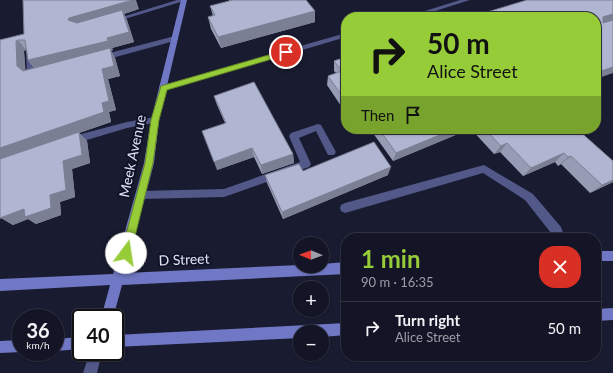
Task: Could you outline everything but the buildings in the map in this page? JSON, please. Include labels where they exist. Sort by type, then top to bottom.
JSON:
[{"type":"main road","name":"Meek Avenue","points":[[110,309],[149,163],[155,120],[164,88],[184,0]]},
{"type":"main road","points":[[601,256],[613,256]]},
{"type":"main road","name":"D Street","points":[[0,285],[341,268]]},
{"type":"main road","points":[[601,315],[613,314]]},
{"type":"main road","points":[[124,341],[341,329]]},
{"type":"main road","points":[[0,347],[12,346]]},
{"type":"street","points":[[103,23],[184,0]]},
{"type":"street","points":[[425,12],[467,0]]},
{"type":"street","points":[[164,88],[341,36]]},
{"type":"street","points":[[89,61],[175,38]]},
{"type":"street","points":[[29,53],[31,76],[46,72]]},
{"type":"street","points":[[61,144],[155,120]]},
{"type":"street","points":[[141,196],[224,193],[306,164],[294,136],[318,127],[331,152]]},
{"type":"street","points":[[345,208],[484,169],[529,196],[558,233]]},
{"type":"street","points":[[90,373],[93,361]]},
{"type":"route","points":[[126,253],[149,163],[155,120],[164,88],[286,52]]}]
